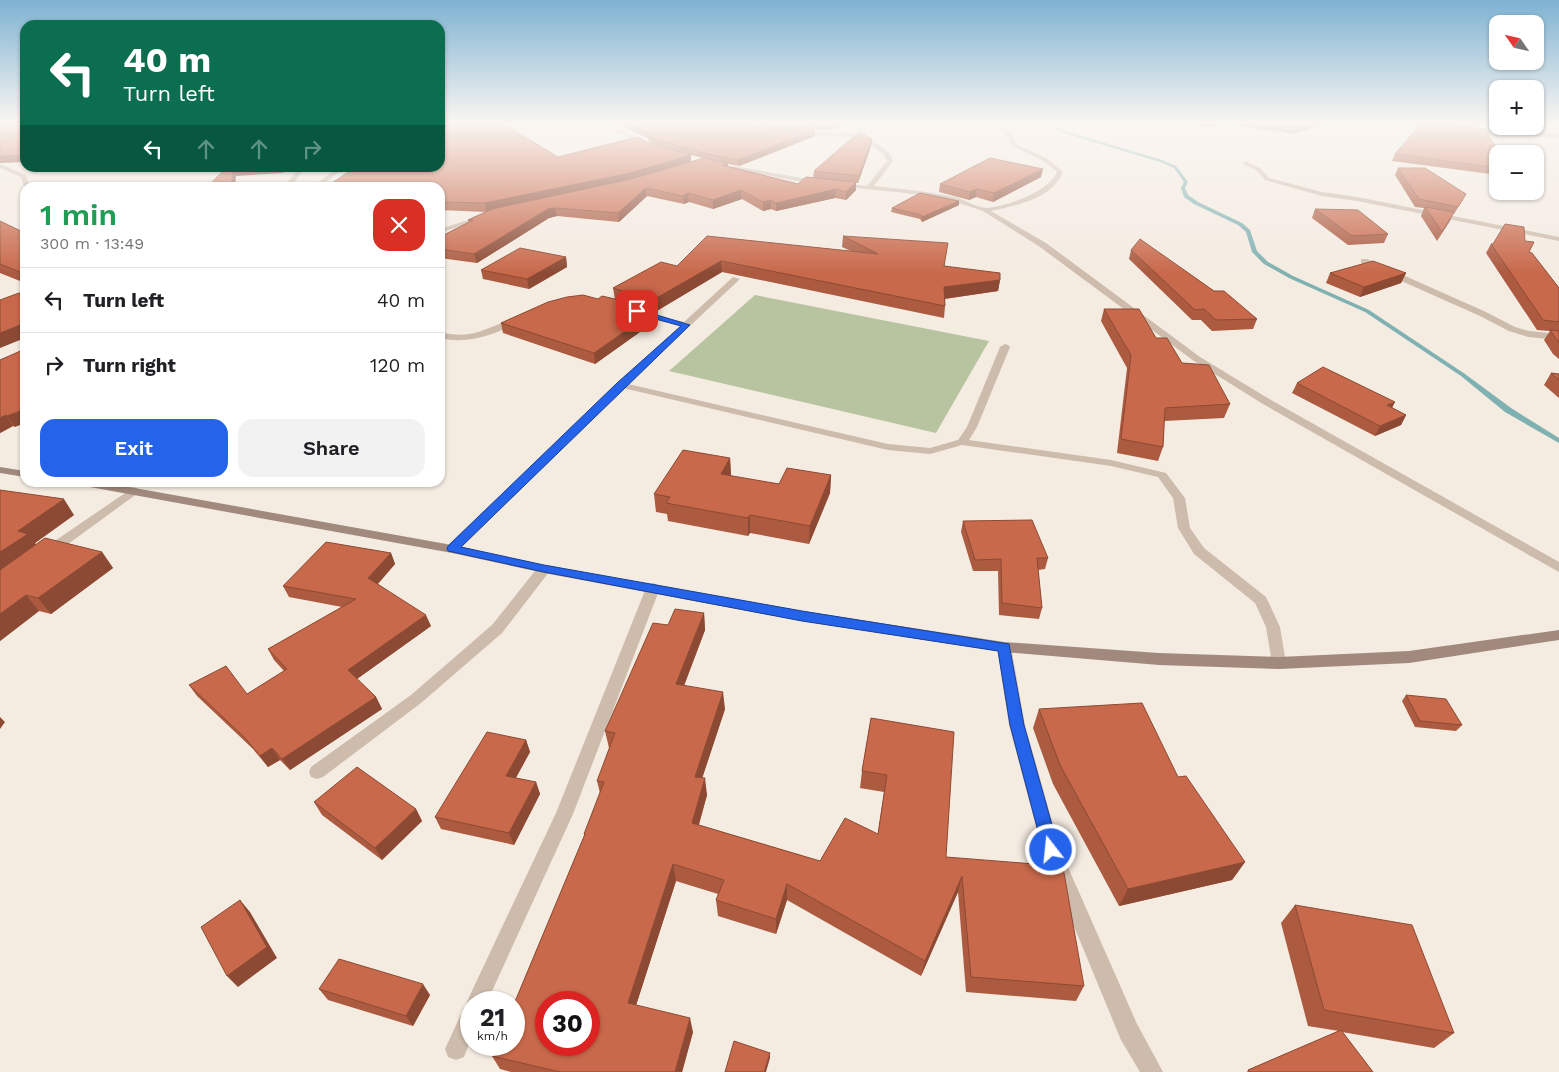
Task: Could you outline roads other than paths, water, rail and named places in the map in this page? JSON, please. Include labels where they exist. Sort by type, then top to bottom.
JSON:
[{"type":"street","points":[[17,173],[24,176],[26,182]]},
{"type":"street","points":[[321,182],[334,173]]},
{"type":"street","points":[[759,173],[803,181],[924,193],[955,199],[985,210],[1043,245],[1204,364],[1267,402],[1559,568]]},
{"type":"street","points":[[869,188],[881,173]]},
{"type":"street","points":[[985,210],[1013,203],[1052,186],[1059,178],[1060,173]]},
{"type":"street","points":[[1262,173],[1267,179],[1314,192],[1356,198],[1559,240]]},
{"type":"street","points":[[445,229],[491,214]]},
{"type":"street","points":[[1364,261],[1483,314],[1512,329],[1528,334],[1559,337]]},
{"type":"street","points":[[452,549],[621,385],[736,278]]},
{"type":"street","points":[[631,310],[686,325]]},
{"type":"street","points":[[445,337],[451,339],[475,338],[523,318]]},
{"type":"street","points":[[962,442],[972,427],[1005,348]]},
{"type":"street","points":[[621,385],[888,447],[930,451],[962,442],[1111,464],[1162,475],[1179,498],[1184,528],[1199,551],[1261,600],[1273,627],[1279,663]]},
{"type":"street","points":[[0,470],[20,473]]},
{"type":"street","points":[[110,487],[452,549],[802,616],[1004,647],[1159,659],[1279,663],[1409,657],[1559,635]]},
{"type":"street","points":[[40,558],[134,491]]},
{"type":"street","points":[[317,772],[416,699],[497,630],[544,568]]},
{"type":"street","points":[[482,991],[564,814],[653,588]]},
{"type":"street","points":[[1004,647],[1017,725],[1051,850],[1129,1032],[1152,1072]]},
{"type":"street","points":[[456,1048],[460,1039]]},
{"type":"waterway","points":[[1179,173],[1186,182],[1183,188],[1186,196],[1196,203],[1240,224],[1248,231],[1255,252],[1266,263],[1291,277],[1367,311],[1463,375],[1508,410],[1559,441]]}]
